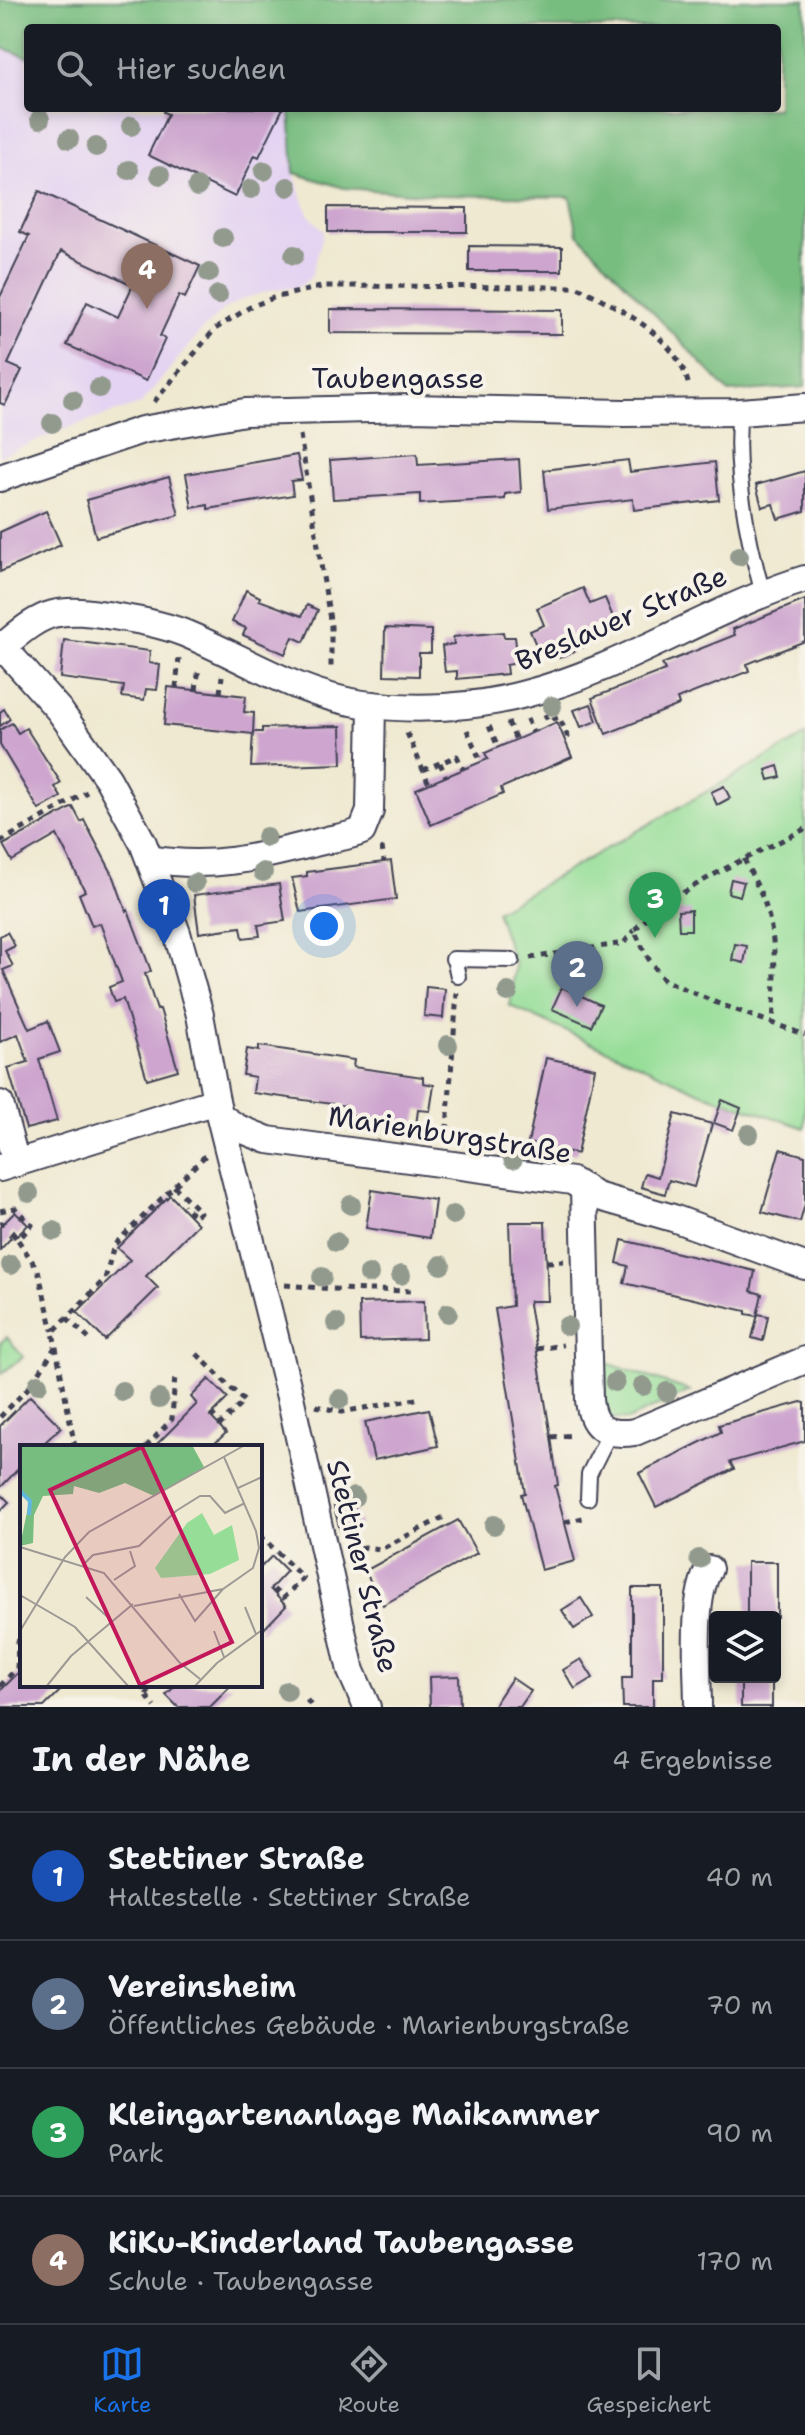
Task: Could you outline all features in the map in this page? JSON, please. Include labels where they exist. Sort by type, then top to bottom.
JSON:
[{"type":"street","name":"Taubengasse","points":[[0,478],[142,430],[245,412],[412,408],[740,412],[805,407]]},
{"type":"street","name":"Breslauer Straße","points":[[1,645],[37,620],[51,615],[77,612],[97,614],[148,622],[182,632],[280,678],[327,695],[384,705],[457,706],[499,701],[593,670],[763,594],[805,579]]},
{"type":"street","name":"Stettiner Straße","points":[[1,645],[59,710],[108,779],[150,859],[177,933],[200,1015],[221,1118],[291,1401],[351,1671],[367,1707]]},
{"type":"street","points":[[150,859],[206,865],[291,850],[362,831],[370,811],[384,705]]},
{"type":"street","points":[[0,1104],[8,1166],[221,1118]]},
{"type":"street","name":"Marienburgstraße","points":[[221,1118],[268,1140],[572,1181],[596,1196],[673,1218],[805,1266]]},
{"type":"street","points":[[584,1188],[590,1413],[603,1430],[635,1432],[805,1360]]},
{"type":"street","points":[[698,1707],[699,1601],[702,1580],[709,1569]]},
{"type":"lane","name":"Breslauer Straße","points":[[740,412],[738,449],[744,499],[763,594]]},
{"type":"lane","points":[[455,966],[512,960]]},
{"type":"lane","points":[[588,1498],[589,1474],[610,1432]]},
{"type":"path","points":[[142,430],[146,411],[215,329],[250,307],[273,298],[325,286],[578,287],[614,306],[653,333],[673,354],[686,375],[688,412]]},
{"type":"path","points":[[297,410],[331,626],[331,679],[327,695]]},
{"type":"path","points":[[176,688],[177,679]]},
{"type":"path","points":[[196,690],[197,680]]},
{"type":"path","points":[[220,693],[222,682]]},
{"type":"path","points":[[535,691],[548,721],[559,717],[568,737],[565,739]]},
{"type":"path","points":[[384,705],[429,784]]},
{"type":"path","points":[[457,706],[481,762]]},
{"type":"path","points":[[423,770],[457,756],[463,769]]},
{"type":"path","points":[[440,763],[446,777]]},
{"type":"path","points":[[0,842],[108,779]]},
{"type":"path","points":[[512,960],[624,943],[645,920],[700,884],[805,829]]},
{"type":"path","points":[[744,859],[771,924],[773,1023]]},
{"type":"path","points":[[634,930],[648,958],[664,980],[805,1035]]},
{"type":"path","points":[[445,1163],[455,966]]},
{"type":"path","points":[[53,1332],[102,1285],[114,1245],[174,1186],[221,1118]]},
{"type":"path","points":[[174,1186],[200,1212],[195,1217],[183,1205]]},
{"type":"path","points":[[0,1211],[15,1208],[32,1225],[18,1240]]},
{"type":"path","points":[[12,1233],[38,1270],[75,1445]]},
{"type":"path","points":[[547,1262],[564,1261]]},
{"type":"path","points":[[283,1285],[412,1291]]},
{"type":"path","points":[[67,1318],[89,1339]]},
{"type":"path","points":[[0,1417],[33,1383],[55,1346]]},
{"type":"path","points":[[537,1349],[561,1346]]},
{"type":"path","points":[[197,1354],[244,1401],[221,1424],[212,1414]]},
{"type":"path","points":[[148,1445],[171,1425],[175,1375]]},
{"type":"path","points":[[291,1401],[342,1412],[421,1398]]},
{"type":"path","points":[[551,1437],[571,1436]]},
{"type":"path","points":[[325,1557],[365,1547],[381,1549],[446,1516]]},
{"type":"path","points":[[565,1522],[581,1518]]},
{"type":"path","points":[[262,1537],[303,1578],[283,1598],[272,1588]]},
{"type":"path","points":[[2,1686],[17,1668],[20,1639]]},
{"type":"path","points":[[144,1687],[155,1707]]},
{"type":"path","points":[[146,1695],[152,1687]]},
{"type":"path","points":[[307,1700],[312,1707]]},
{"type":"shaded area","points":[[0,47],[24,56],[24,112],[290,112],[294,173],[308,214],[324,231],[311,277],[299,287],[272,290],[242,299],[223,310],[201,331],[141,404],[73,426],[0,456]]},
{"type":"green space","points":[[0,0],[805,0],[805,387],[729,392],[578,234],[570,197],[436,195],[344,188],[294,173],[290,112],[781,112],[781,24],[24,24],[24,56],[0,47]]},
{"type":"green space","points":[[805,736],[805,1128],[707,1095],[510,1006],[515,965],[496,911]]},
{"type":"green space","points":[[7,1337],[23,1357],[2,1373],[0,1343]]},
{"type":"green space","points":[[604,1362],[690,1391],[628,1420],[609,1418],[604,1403]]},
{"type":"building","points":[[163,112],[281,112],[259,157],[255,155],[235,197],[148,155],[168,114]]},
{"type":"building","points":[[39,191],[200,266],[185,298],[179,295],[160,336],[165,339],[146,381],[67,345],[87,302],[118,317],[133,285],[61,251],[8,364],[22,370],[5,405],[0,403],[0,297],[29,236],[20,232]]},
{"type":"building","points":[[328,207],[467,208],[467,232],[328,232]]},
{"type":"building","points":[[469,246],[562,247],[562,271],[469,271]]},
{"type":"building","points":[[330,309],[562,310],[562,334],[330,333]]},
{"type":"building","points":[[417,454],[418,465],[519,459],[521,492],[505,494],[505,499],[420,504],[420,494],[333,499],[330,460]]},
{"type":"building","points":[[297,455],[302,480],[291,481],[293,495],[208,509],[208,505],[192,508],[186,474]]},
{"type":"building","points":[[628,460],[630,472],[715,462],[719,500],[634,510],[633,499],[548,509],[544,470]]},
{"type":"building","points":[[805,471],[805,511],[778,519],[773,504],[762,507],[756,485]]},
{"type":"building","points":[[169,477],[179,515],[96,537],[86,500]]},
{"type":"building","points":[[46,511],[61,545],[0,572],[0,532]]},
{"type":"building","points":[[583,588],[590,604],[605,598],[616,624],[602,631],[605,637],[559,658],[555,651],[541,657],[530,631],[544,625],[537,608]]},
{"type":"building","points":[[246,590],[260,597],[259,600],[302,616],[307,605],[318,610],[304,642],[293,637],[285,654],[243,635],[246,628],[232,622]]},
{"type":"building","points":[[805,600],[805,641],[747,664],[749,671],[677,699],[679,705],[606,734],[592,698],[665,670],[662,664],[735,635],[733,629]]},
{"type":"building","points":[[385,628],[431,630],[431,653],[419,653],[419,676],[384,675]]},
{"type":"building","points":[[503,632],[504,637],[515,637],[518,663],[506,665],[507,674],[457,679],[457,671],[445,672],[442,646],[454,644],[453,637]]},
{"type":"building","points":[[64,640],[150,651],[149,663],[160,665],[157,690],[146,689],[144,700],[122,697],[124,686],[60,678]]},
{"type":"building","points":[[168,687],[246,696],[244,712],[254,713],[253,734],[164,725]]},
{"type":"building","points":[[591,704],[597,721],[581,727],[574,710]]},
{"type":"building","points":[[4,709],[10,719],[0,726],[0,712]]},
{"type":"building","points":[[557,722],[572,757],[501,788],[503,794],[431,825],[416,789],[488,759],[485,753]]},
{"type":"building","points":[[12,723],[18,733],[26,728],[61,783],[55,787],[61,797],[39,810],[0,745],[0,730]]},
{"type":"building","points":[[341,726],[342,764],[251,767],[253,732],[262,732],[262,728]]},
{"type":"building","points":[[778,766],[781,777],[769,780],[766,770]]},
{"type":"building","points":[[724,786],[730,798],[717,805],[711,792]]},
{"type":"building","points":[[73,807],[81,822],[84,820],[128,910],[151,971],[145,974],[157,1010],[160,1009],[178,1070],[147,1079],[123,999],[114,1002],[109,987],[122,982],[100,923],[92,926],[79,894],[85,891],[57,835],[12,861],[3,845]]},
{"type":"building","points":[[391,861],[396,899],[300,912],[292,878],[307,876],[307,872]]},
{"type":"building","points":[[731,879],[744,882],[740,896],[728,893]]},
{"type":"building","points":[[279,884],[285,921],[258,925],[260,936],[243,938],[241,927],[199,933],[194,895]]},
{"type":"building","points":[[691,910],[691,930],[679,930],[678,911]]},
{"type":"building","points":[[7,932],[15,946],[5,951],[13,966],[3,970],[29,1029],[48,1021],[60,1052],[39,1059],[57,1121],[26,1129],[8,1068],[28,1062],[18,1034],[0,1042],[0,936]]},
{"type":"building","points":[[735,944],[747,946],[744,963],[732,960]]},
{"type":"building","points":[[426,987],[445,989],[443,1018],[424,1016]]},
{"type":"building","points":[[562,987],[601,1005],[591,1026],[552,1009]]},
{"type":"building","points":[[259,1046],[354,1060],[353,1067],[423,1077],[423,1083],[434,1085],[430,1111],[418,1110],[416,1125],[346,1114],[347,1106],[253,1093],[255,1077],[243,1075],[247,1049],[259,1051]]},
{"type":"building","points":[[546,1058],[595,1068],[577,1154],[528,1143]]},
{"type":"building","points":[[722,1100],[741,1108],[733,1130],[714,1123]]},
{"type":"building","points":[[675,1114],[712,1124],[694,1187],[669,1180],[665,1194],[641,1187],[645,1173],[658,1177]]},
{"type":"building","points":[[780,1149],[805,1156],[805,1204],[800,1222],[762,1212]]},
{"type":"building","points":[[372,1190],[435,1200],[430,1238],[366,1228]]},
{"type":"building","points":[[170,1195],[198,1224],[146,1276],[158,1288],[105,1340],[77,1312],[130,1260],[117,1248]]},
{"type":"building","points":[[15,1212],[28,1225],[17,1236],[13,1231],[0,1250],[0,1227]]},
{"type":"building","points":[[509,1222],[545,1222],[548,1301],[530,1301],[529,1304],[558,1485],[555,1486],[575,1561],[541,1570],[521,1494],[525,1493],[495,1309],[512,1306]]},
{"type":"building","points":[[622,1240],[755,1271],[751,1291],[762,1294],[757,1316],[624,1283],[628,1266],[617,1263]]},
{"type":"building","points":[[424,1301],[425,1339],[360,1341],[359,1303]]},
{"type":"building","points":[[758,1314],[768,1316],[763,1341],[752,1338]]},
{"type":"building","points":[[209,1379],[228,1398],[210,1416],[226,1433],[213,1445],[156,1445],[197,1404],[191,1397]]},
{"type":"building","points":[[30,1396],[61,1427],[42,1445],[20,1445],[20,1467],[0,1488],[0,1426]]},
{"type":"building","points":[[805,1403],[805,1441],[730,1462],[734,1469],[656,1507],[639,1473],[721,1432],[719,1425]]},
{"type":"building","points":[[429,1409],[438,1446],[374,1460],[365,1422]]},
{"type":"building","points":[[0,1493],[9,1502],[0,1511]]},
{"type":"building","points":[[353,1503],[359,1526],[340,1530],[334,1507]]},
{"type":"building","points":[[458,1520],[477,1553],[383,1605],[365,1571]]},
{"type":"building","points":[[272,1556],[287,1571],[270,1589],[286,1606],[262,1631],[262,1566]]},
{"type":"building","points":[[747,1562],[777,1562],[777,1611],[747,1611]]},
{"type":"building","points":[[632,1588],[663,1588],[663,1678],[653,1678],[653,1707],[623,1707],[622,1678],[632,1678]]},
{"type":"building","points":[[581,1598],[593,1617],[574,1629],[562,1610]]},
{"type":"building","points":[[581,1659],[593,1678],[575,1689],[563,1670]]},
{"type":"building","points":[[20,1671],[20,1687],[64,1687],[44,1707],[0,1707],[0,1691]]},
{"type":"building","points":[[459,1676],[460,1707],[430,1707],[429,1677]]},
{"type":"building","points":[[512,1678],[531,1691],[520,1707],[496,1707],[494,1705]]},
{"type":"building","points":[[741,1683],[772,1683],[772,1707],[741,1707]]},
{"type":"building","points":[[174,1687],[230,1687],[210,1707],[178,1707],[166,1695]]},
{"type":"place","name":"KiKu-Kinderland Taubengasse","points":[[147,309]]},
{"type":"place","name":"Kleingartenanlage Maikammer","points":[[655,938]]},
{"type":"place","name":"Stettiner Straße","points":[[164,945]]},
{"type":"place","name":"Vereinsheim","points":[[577,1007]]}]
